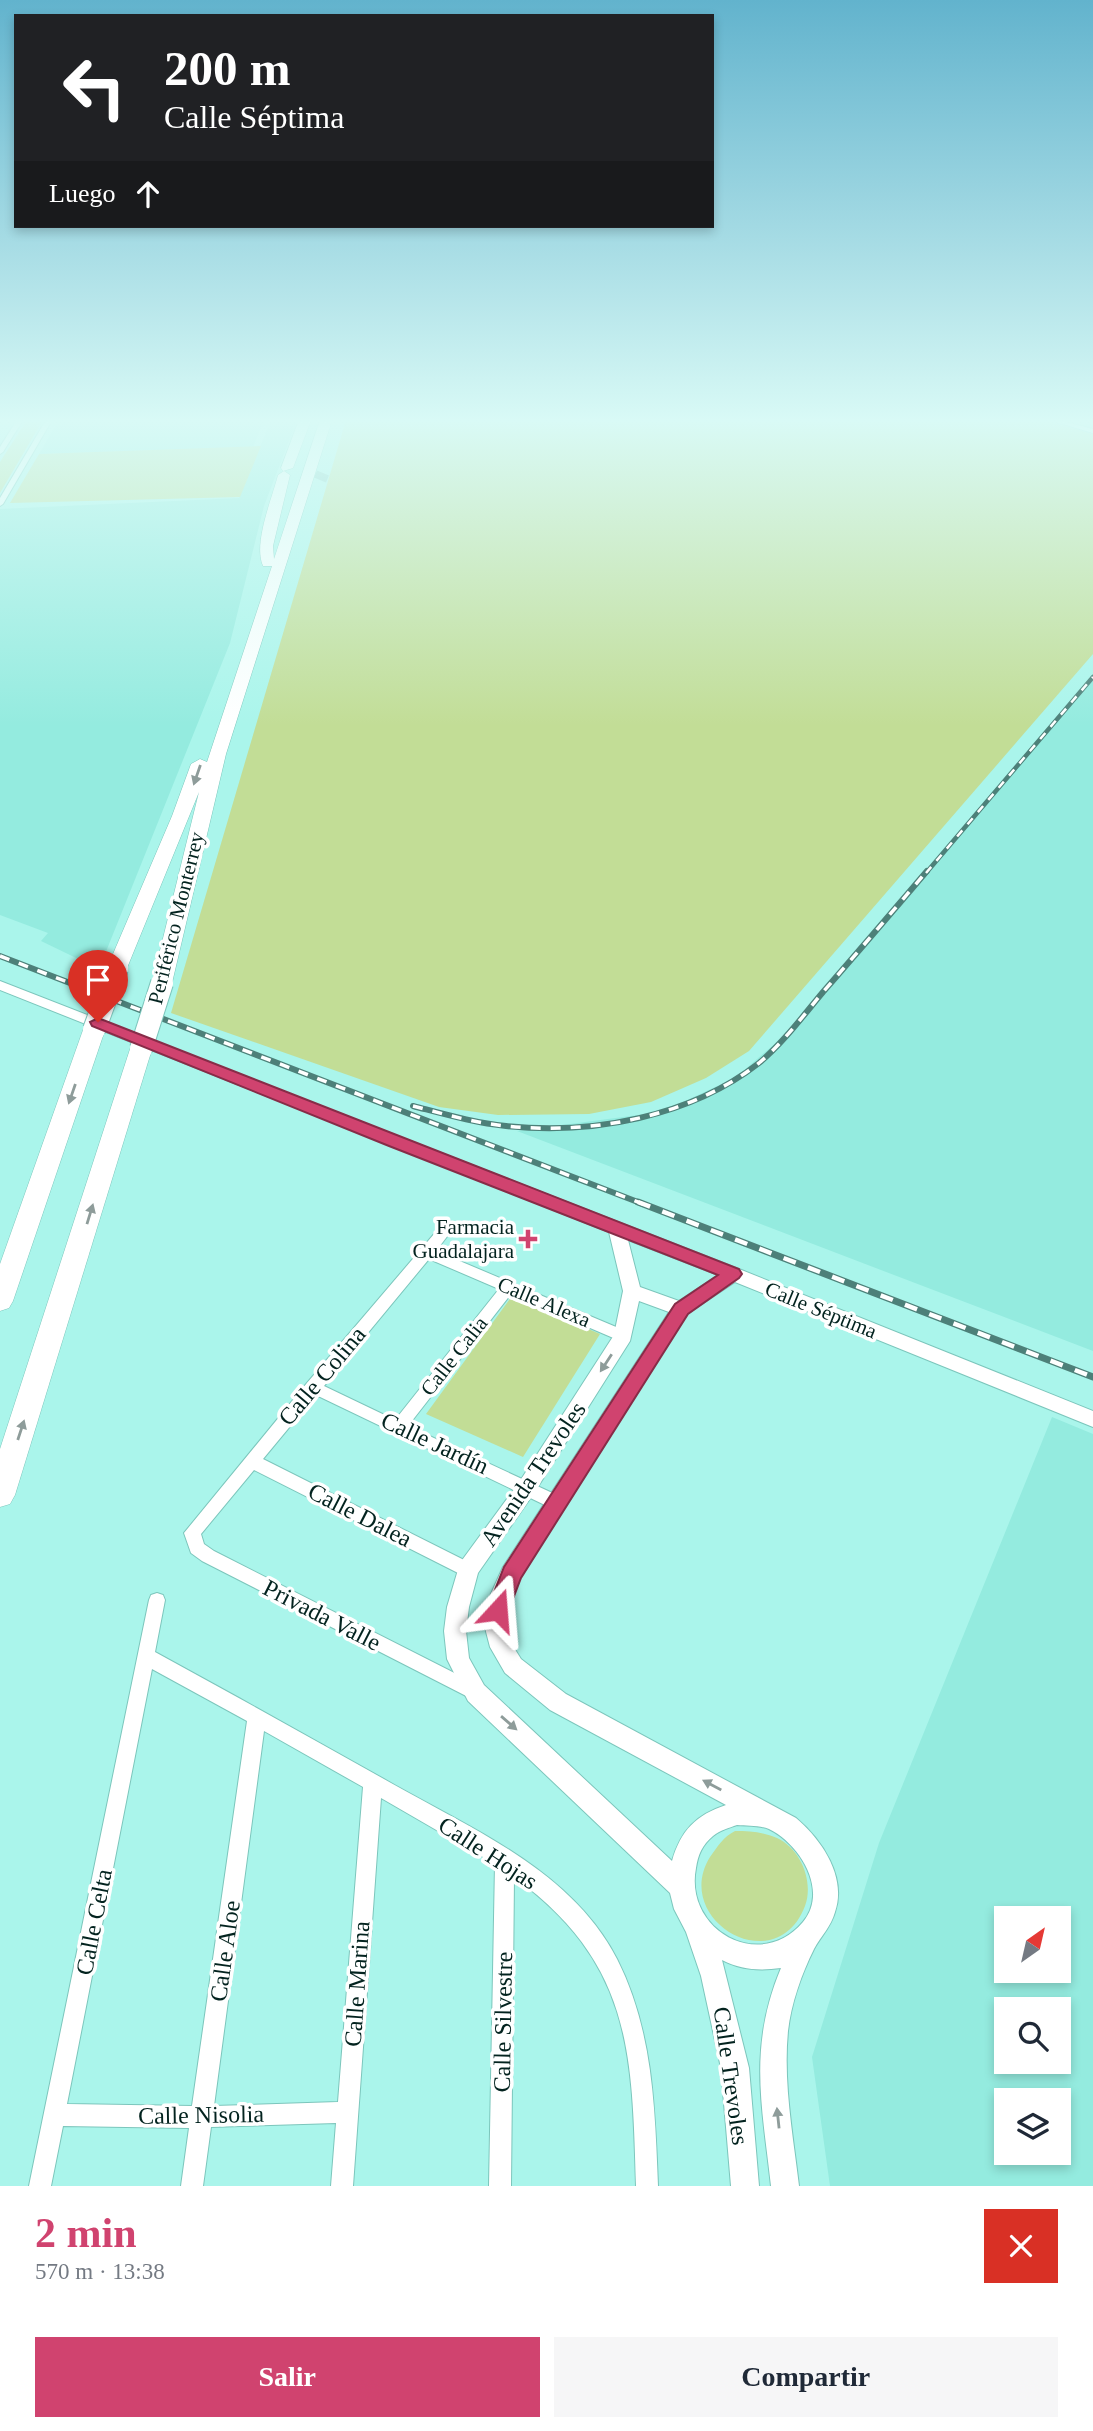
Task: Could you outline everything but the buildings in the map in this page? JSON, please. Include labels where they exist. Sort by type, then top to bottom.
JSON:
[{"type":"highway","points":[[272,522],[266,546],[273,564],[296,541],[303,522]]},
{"type":"highway","name":"Periférico Monterrey","points":[[0,1495],[150,1047],[162,983],[182,912],[203,807],[286,522]]},
{"type":"highway","name":"Periférico Monterrey","points":[[0,1301],[94,1030],[139,909],[191,793],[288,522]]},
{"type":"street","name":"Calle Séptima","points":[[0,985],[150,1047],[733,1274],[1093,1419]]},
{"type":"street","name":"Avenida Trevoles","points":[[617,1229],[632,1291],[623,1336],[527,1487],[468,1570],[457,1608],[455,1631],[458,1659],[476,1693],[681,1886]]},
{"type":"street","name":"Calle Colina","points":[[199,1521],[445,1230]]},
{"type":"street","name":"Calle Alexa","points":[[426,1252],[623,1336]]},
{"type":"street","name":"Avenida Trevoles","points":[[733,1274],[681,1309],[511,1574],[501,1596],[495,1624],[501,1647],[513,1666],[558,1702],[772,1817]]},
{"type":"street","name":"Calle Calia","points":[[400,1426],[509,1286]]},
{"type":"street","points":[[632,1291],[681,1309]]},
{"type":"street","name":"Calle Jardín","points":[[313,1387],[400,1426],[555,1502]]},
{"type":"street","name":"Calle Dalea","points":[[252,1461],[468,1570]]},
{"type":"street","name":"Privada Valle","points":[[199,1521],[192,1533],[193,1541],[197,1548],[208,1556],[476,1693]]},
{"type":"street","name":"Calle Celta","points":[[40,2186],[157,1600]]},
{"type":"street","name":"Calle Hojas","points":[[147,1657],[505,1859],[575,1914],[597,1942],[620,1986],[629,2014],[640,2071],[647,2186]]},
{"type":"street","name":"Calle Aloe","points":[[192,2186],[257,1717]]},
{"type":"street","name":"Calle Marina","points":[[342,2186],[373,1783]]},
{"type":"street","points":[[737,1813],[772,1817],[794,1830],[812,1850],[822,1874],[825,1899],[819,1924],[804,1943],[779,1957],[750,1959],[721,1948],[697,1928],[686,1907],[681,1886],[686,1851],[706,1825],[737,1813]]},
{"type":"street","name":"Calle Silvestre","points":[[500,2186],[505,1859]]},
{"type":"street","name":"Calle Trevoles","points":[[697,1928],[714,1976],[734,2068],[745,2186]]},
{"type":"street","name":"Calle Trevoles","points":[[785,2186],[773,2056],[784,1996],[804,1943]]},
{"type":"street","name":"Calle Nisolia","points":[[54,2115],[202,2117],[347,2112]]},
{"type":"shaded area","points":[[0,522],[260,522],[230,643],[99,969],[41,941],[48,933],[0,915]]},
{"type":"shaded area","points":[[316,522],[1093,522],[1093,654],[749,1051],[706,1078],[651,1102],[589,1114],[498,1115],[439,1107],[171,1013]]},
{"type":"shaded area","points":[[1093,678],[1093,1351],[517,1131],[661,1112],[735,1078],[792,1029]]},
{"type":"shaded area","points":[[512,1296],[600,1334],[523,1457],[426,1414]]},
{"type":"shaded area","points":[[1052,1417],[1093,1434],[1093,2186],[830,2186],[812,2057],[879,1843]]},
{"type":"shaded area","points":[[735,1831],[756,1832],[777,1838],[793,1850],[803,1867],[808,1887],[805,1906],[791,1928],[772,1939],[752,1941],[732,1934],[715,1920],[704,1902],[702,1880],[710,1857],[724,1839]]},
{"type":"railway","points":[[926,873],[1093,677]]},
{"type":"railway","points":[[413,1106],[494,1125],[572,1128],[639,1118],[702,1097],[732,1082],[776,1047],[927,871]]},
{"type":"railway","points":[[0,956],[643,1204]]},
{"type":"railway","points":[[638,1202],[1093,1377]]},
{"type":"place","name":"Farmacia Guadalajara","points":[[528,1239]]},
{"type":"route","points":[[98,1022],[394,1142],[733,1274],[681,1309],[511,1574],[498,1610]]}]
